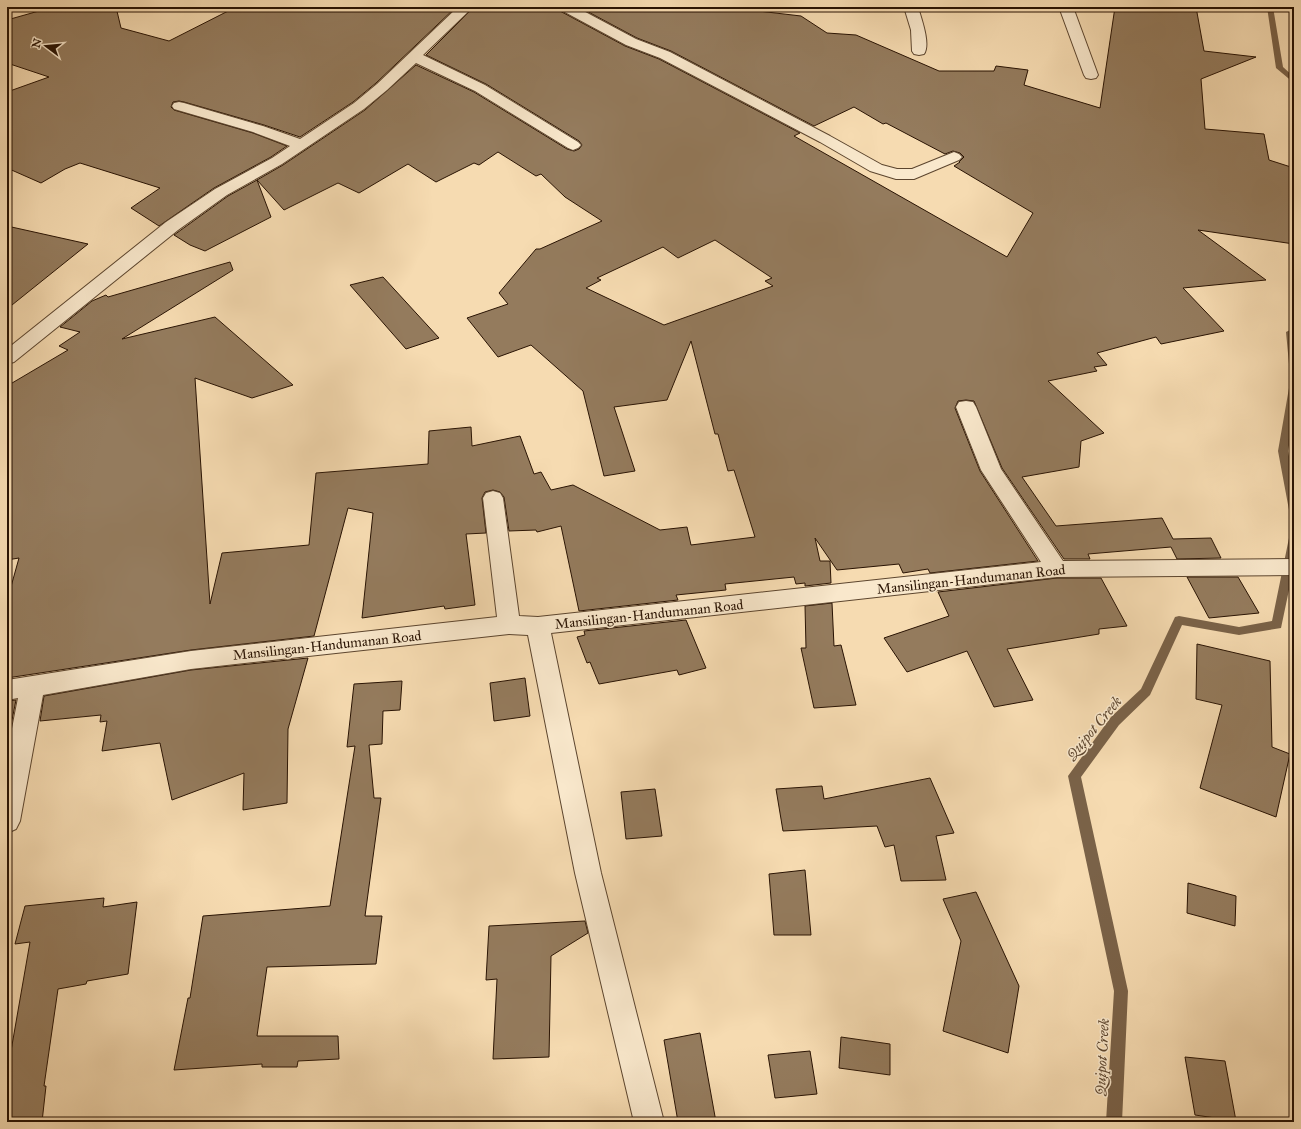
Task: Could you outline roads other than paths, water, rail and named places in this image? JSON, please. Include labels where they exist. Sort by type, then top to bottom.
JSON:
[{"type":"street","points":[[7,358],[172,226],[221,192],[302,145],[359,106],[466,7]]},
{"type":"street","points":[[566,7],[631,42],[672,59],[825,139],[876,168],[896,174],[914,174],[954,157]]},
{"type":"street","points":[[911,7],[918,30],[919,51]]},
{"type":"street","points":[[1066,7],[1091,76]]},
{"type":"street","points":[[413,56],[480,88],[573,145]]},
{"type":"street","points":[[179,106],[258,129],[302,145]]},
{"type":"street","points":[[966,407],[991,470],[1057,569]]},
{"type":"street","points":[[493,498],[509,625]]},
{"type":"street","name":"Mansilingan-Handumanan Road","points":[[7,690],[191,660],[509,625],[538,626],[1057,569],[1294,567]]},
{"type":"street","points":[[538,626],[588,873],[649,1122]]},
{"type":"street","points":[[7,821],[32,687]]},
{"type":"waterway","name":"Quipot Creek","points":[[1270,7],[1280,68],[1294,81]]},
{"type":"waterway","name":"Quipot Creek","points":[[1294,331],[1291,332],[1294,364]]},
{"type":"waterway","name":"Quipot Creek","points":[[1294,388],[1283,451],[1294,510]]},
{"type":"waterway","name":"Quipot Creek","points":[[1114,1122],[1121,991],[1074,776],[1115,721],[1146,692],[1179,620],[1239,631],[1277,625],[1294,538]]}]
